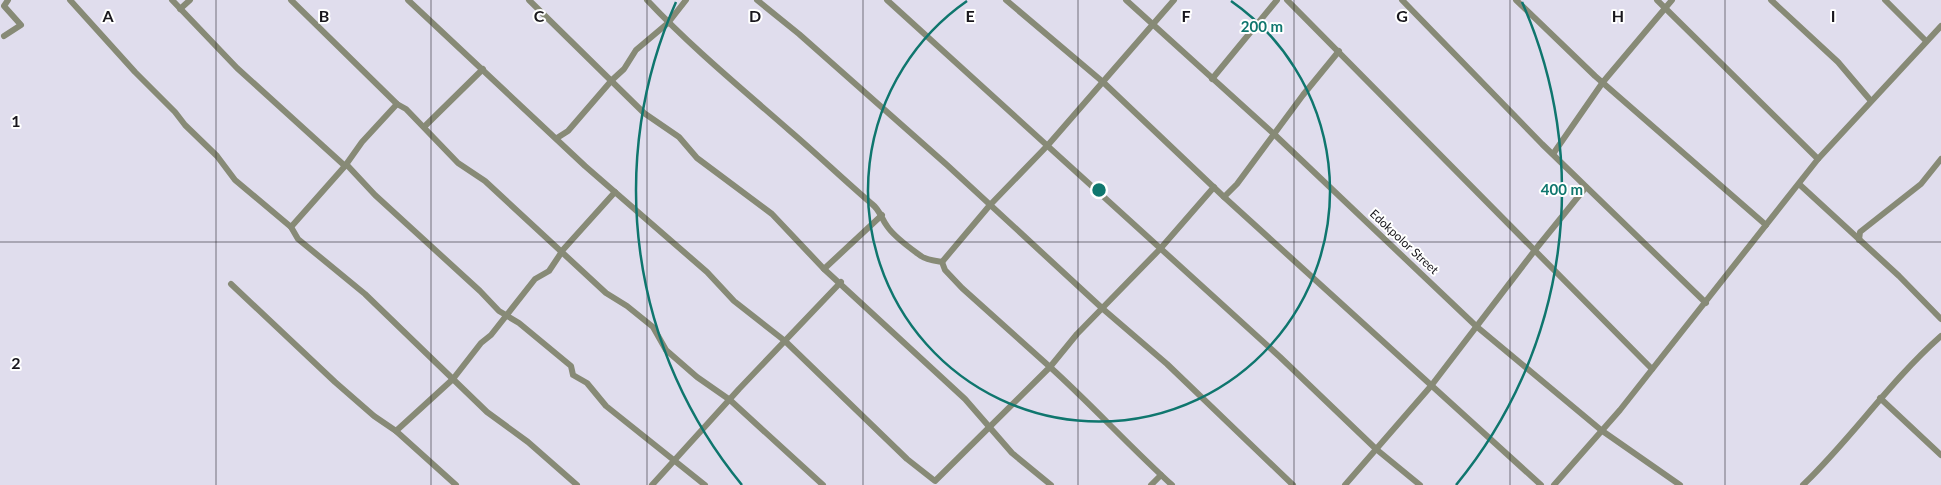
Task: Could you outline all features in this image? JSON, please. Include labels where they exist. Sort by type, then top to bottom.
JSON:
[{"type":"street","points":[[4,36],[21,25],[4,6],[8,0]]},
{"type":"street","points":[[70,0],[135,72],[217,156],[234,180],[291,227],[298,239],[366,294],[487,412],[528,442],[577,485]]},
{"type":"street","points":[[172,0],[237,68],[346,165],[375,195],[507,316],[519,323],[571,366],[573,375],[587,384],[606,406],[705,485]]},
{"type":"street","points":[[180,9],[190,0]]},
{"type":"street","points":[[291,0],[397,104],[406,109],[458,162],[485,181],[606,292],[653,327],[666,350],[697,377],[730,400],[823,485]]},
{"type":"street","points":[[408,0],[585,166],[707,272],[734,301],[784,341],[900,452],[937,483],[1050,367],[1078,334],[1160,249],[1214,186]]},
{"type":"street","points":[[529,0],[644,113],[679,137],[697,158],[772,214],[824,269],[841,282],[958,392],[991,427],[1012,453],[1051,485]]},
{"type":"street","points":[[647,0],[668,23],[752,99],[813,150],[857,193],[873,204],[882,215],[886,226],[923,258],[942,262]]},
{"type":"street","points":[[557,138],[568,131],[612,80],[624,69],[636,50],[668,23],[686,0]]},
{"type":"street","points":[[757,0],[884,108],[1103,309],[1167,364],[1294,485]]},
{"type":"street","points":[[887,0],[1273,350],[1376,449],[1420,485]]},
{"type":"street","points":[[1006,0],[1103,82],[1224,197],[1541,485]]},
{"type":"street","name":"Edokpolor Street","points":[[1126,0],[1275,135],[1476,326],[1601,430],[1680,485]]},
{"type":"street","points":[[942,262],[990,205],[1048,145],[1174,0]]},
{"type":"street","points":[[1212,79],[1277,0]]},
{"type":"street","points":[[1287,0],[1652,369]]},
{"type":"street","points":[[1402,0],[1586,188],[1706,303]]},
{"type":"street","points":[[1516,0],[1603,82],[1766,225]]},
{"type":"street","points":[[1657,0],[1818,159]]},
{"type":"street","points":[[1553,154],[1603,82],[1672,0]]},
{"type":"street","points":[[1771,0],[1838,62],[1870,101]]},
{"type":"street","points":[[1886,0],[1926,41]]},
{"type":"street","points":[[1554,485],[1601,430],[1617,415],[1818,159],[1941,26]]},
{"type":"street","points":[[1224,197],[1275,135],[1303,95],[1339,51]]},
{"type":"street","points":[[424,127],[483,69]]},
{"type":"street","points":[[291,227],[346,165],[362,142],[397,104]]},
{"type":"street","points":[[1859,240],[1860,232],[1921,184],[1941,159]]},
{"type":"street","points":[[1798,184],[1941,319]]},
{"type":"street","points":[[1345,485],[1431,386],[1535,250],[1586,188]]},
{"type":"street","points":[[396,431],[453,379],[480,343],[491,335],[535,279],[549,271],[561,252],[615,192]]},
{"type":"street","points":[[824,269],[882,215]]},
{"type":"street","points":[[942,262],[945,270],[962,288],[1050,367],[1172,485]]},
{"type":"street","points":[[652,485],[739,388],[841,282]]},
{"type":"street","points":[[231,284],[335,382],[374,416],[396,431],[456,485]]},
{"type":"street","points":[[1803,485],[1821,468],[1898,377],[1941,336]]},
{"type":"street","points":[[1880,398],[1941,455]]},
{"type":"street","points":[[1151,485],[1161,475]]}]
